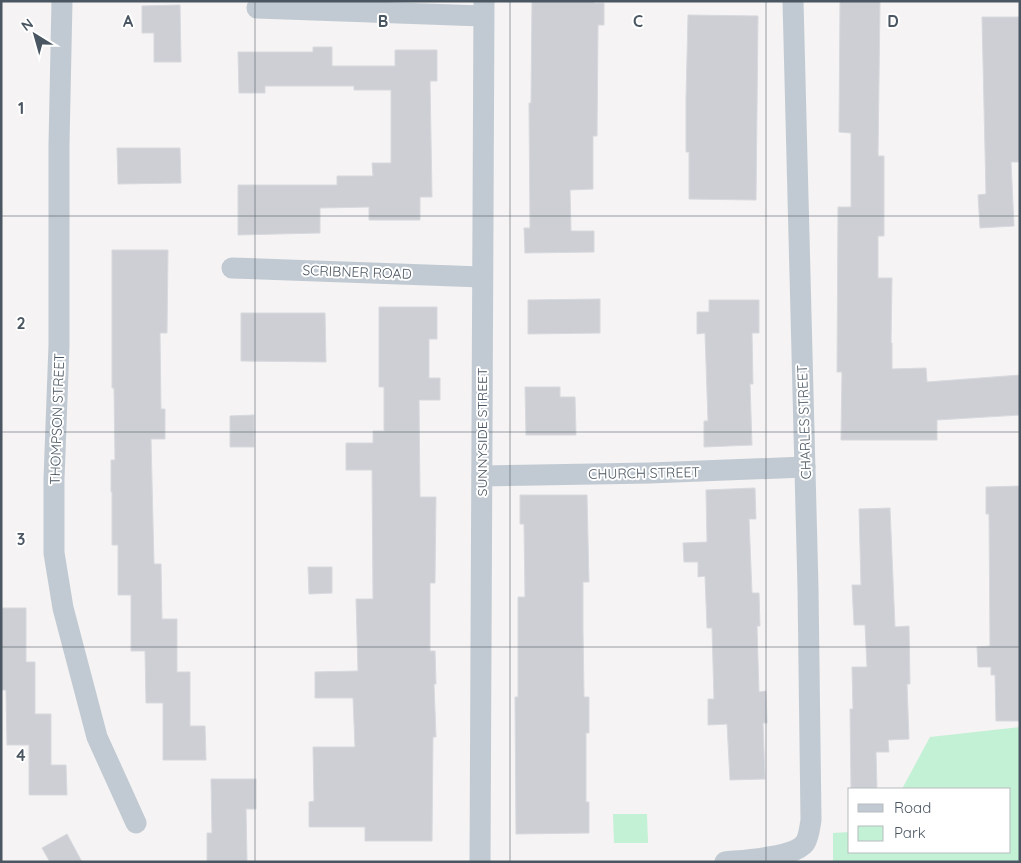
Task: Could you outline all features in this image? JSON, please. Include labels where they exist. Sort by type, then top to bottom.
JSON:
[{"type":"street","name":"THOMPSON STREET","points":[[62,1],[59,144],[59,345],[54,479],[54,553],[63,608],[97,737],[136,822]]},
{"type":"street","name":"CHARLES STREET","points":[[725,862],[765,858],[793,851],[805,842],[811,820],[794,1]]},
{"type":"street","points":[[257,8],[484,9]]},
{"type":"street","name":"SUNNYSIDE STREET","points":[[480,862],[484,9]]},
{"type":"street","name":"SCRIBNER ROAD","points":[[232,268],[482,277]]},
{"type":"street","name":"CHURCH STREET","points":[[482,476],[650,473],[805,467]]},
{"type":"green space","points":[[1020,727],[1020,862],[833,862],[833,833],[848,832],[848,853],[1011,853],[1011,788],[903,788],[930,737]]},
{"type":"green space","points":[[613,814],[647,814],[648,843],[614,843]]},
{"type":"building","points":[[532,1],[594,1],[594,3],[604,3],[604,25],[598,25],[597,136],[593,136],[593,189],[570,190],[571,231],[594,231],[594,252],[525,253],[524,228],[530,228],[529,103],[531,103]]},
{"type":"building","points":[[840,1],[880,1],[878,156],[884,156],[884,236],[878,236],[878,278],[892,278],[892,369],[926,368],[927,382],[1020,375],[1020,415],[937,420],[937,440],[841,440],[842,372],[837,372],[838,207],[851,207],[851,133],[839,132]]},
{"type":"building","points":[[180,5],[181,62],[154,62],[154,33],[142,33],[142,6]]},
{"type":"building","points":[[688,15],[758,16],[756,200],[689,199],[689,152],[686,152]]},
{"type":"building","points":[[982,17],[1020,17],[1020,162],[1011,162],[1014,226],[980,228],[978,195],[986,194]]},
{"type":"building","points":[[313,47],[332,47],[332,66],[395,66],[395,50],[437,50],[437,81],[430,81],[432,197],[420,197],[420,220],[369,220],[369,207],[320,208],[320,233],[238,235],[238,185],[337,185],[337,176],[373,176],[372,163],[391,163],[391,90],[354,90],[354,86],[265,86],[265,93],[239,93],[238,52],[313,52]]},
{"type":"building","points":[[117,148],[180,148],[181,183],[118,184]]},
{"type":"building","points":[[112,250],[168,250],[167,333],[160,333],[161,409],[165,409],[165,439],[151,439],[154,564],[161,564],[162,619],[177,619],[177,672],[190,672],[190,726],[205,726],[206,760],[163,760],[163,703],[146,703],[145,651],[131,651],[131,595],[118,595],[118,545],[112,545],[111,492],[111,460],[115,460],[114,388],[112,388]]},
{"type":"building","points":[[600,299],[600,333],[528,334],[528,300]]},
{"type":"building","points":[[709,300],[759,300],[759,333],[752,333],[753,384],[750,384],[752,445],[704,447],[704,421],[708,421],[705,333],[697,334],[697,312],[709,312]]},
{"type":"building","points":[[379,307],[437,307],[437,339],[429,339],[429,378],[440,378],[440,400],[419,400],[420,497],[436,497],[435,583],[430,583],[430,651],[435,651],[436,684],[434,684],[436,737],[433,737],[432,841],[365,841],[365,827],[309,827],[309,802],[314,801],[313,747],[355,747],[353,698],[315,698],[315,672],[358,671],[356,599],[373,599],[372,470],[346,470],[346,443],[373,443],[373,431],[384,431],[384,387],[379,387]]},
{"type":"building","points":[[241,313],[325,313],[326,362],[241,361]]},
{"type":"building","points":[[525,387],[560,387],[560,397],[575,397],[576,435],[526,435]]},
{"type":"building","points":[[254,415],[254,447],[230,447],[230,416]]},
{"type":"building","points":[[1020,486],[1020,721],[996,721],[995,675],[991,675],[991,667],[978,667],[977,647],[990,646],[989,514],[986,514],[986,487]]},
{"type":"building","points":[[755,488],[756,519],[749,519],[752,593],[759,593],[760,626],[757,626],[759,692],[766,691],[767,723],[763,723],[765,779],[730,780],[727,724],[708,725],[708,699],[714,699],[712,628],[707,628],[705,576],[698,577],[698,562],[684,562],[683,543],[707,542],[706,490]]},
{"type":"building","points":[[520,495],[587,495],[589,582],[583,582],[583,631],[584,697],[589,697],[589,733],[586,733],[586,802],[589,802],[589,833],[516,834],[515,697],[518,697],[518,597],[525,597],[524,524],[520,524]]},
{"type":"building","points":[[890,508],[895,627],[909,626],[910,684],[907,684],[909,739],[888,740],[889,752],[876,752],[877,788],[851,788],[850,709],[853,709],[852,667],[867,667],[865,625],[854,625],[852,585],[861,585],[859,509]]},
{"type":"building","points":[[308,567],[332,567],[332,593],[309,594]]},
{"type":"building","points":[[1,608],[26,608],[26,662],[35,662],[35,714],[51,714],[51,765],[66,765],[67,795],[29,795],[29,745],[7,745],[6,690],[1,690]]},
{"type":"building","points":[[211,779],[256,779],[256,809],[246,809],[247,862],[207,862],[207,833],[212,833]]},
{"type":"building","points":[[67,834],[82,862],[50,862],[42,848]]}]
